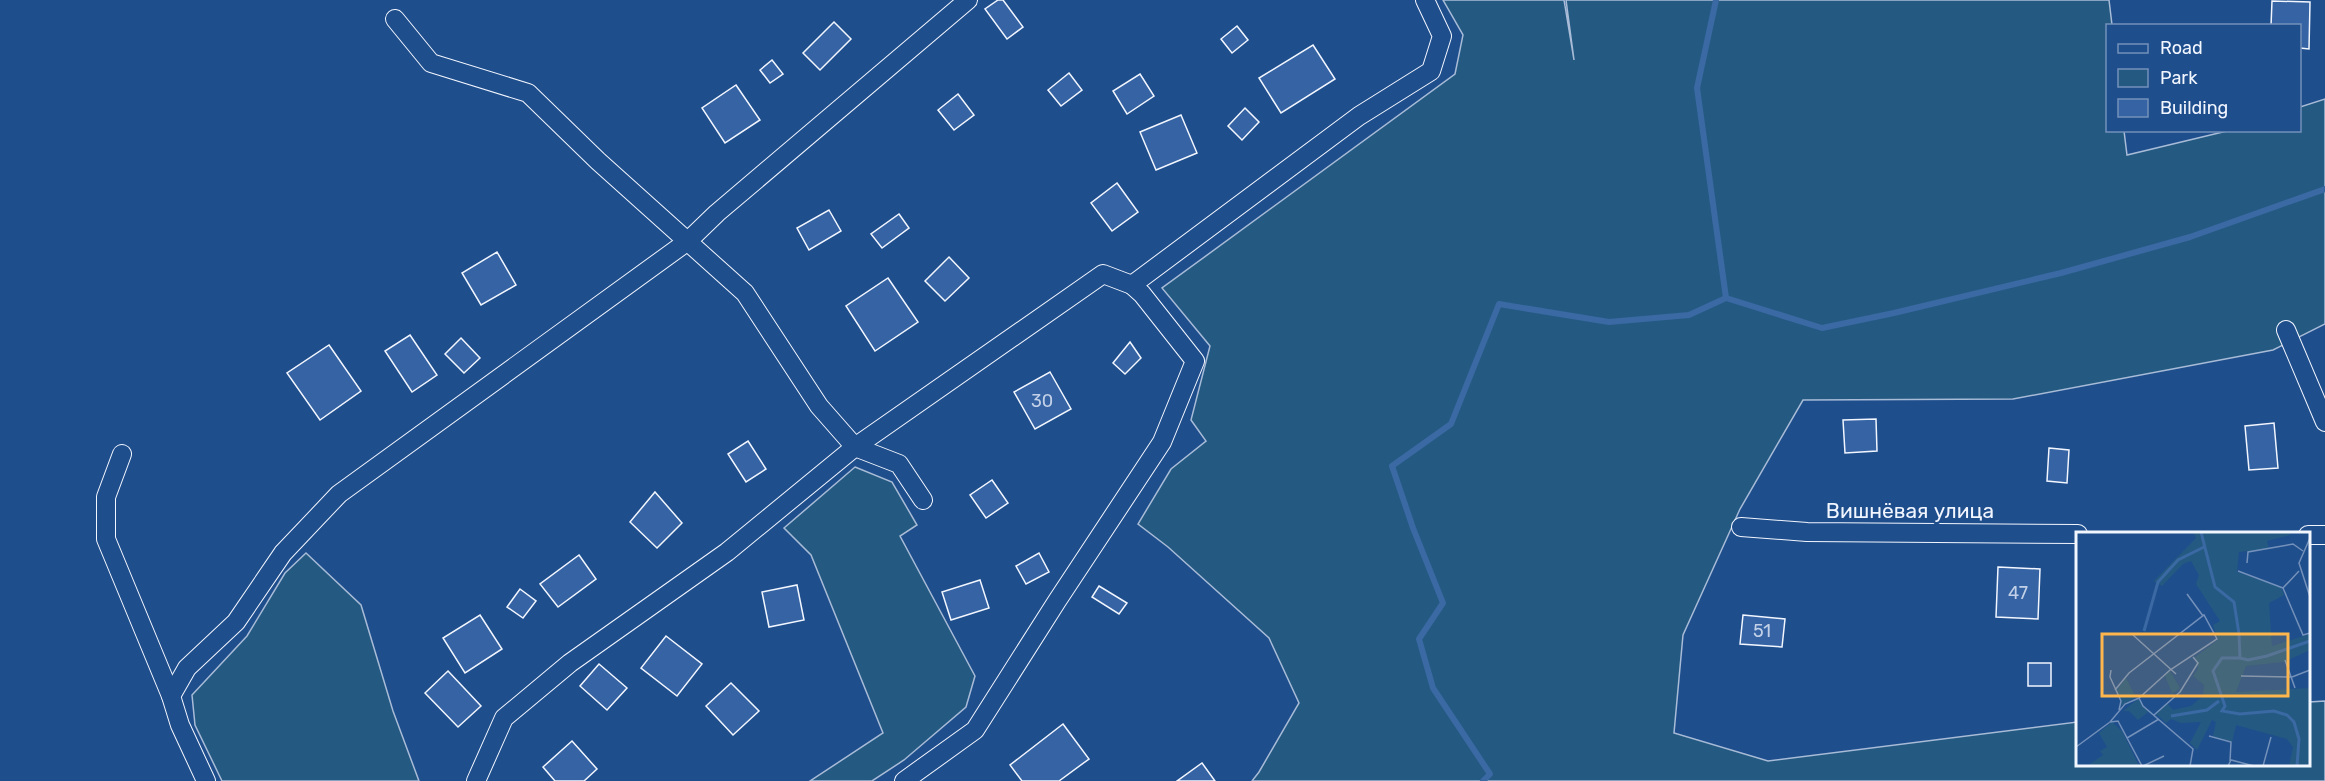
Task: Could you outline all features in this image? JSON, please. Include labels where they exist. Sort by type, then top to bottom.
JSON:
[{"type":"street","points":[[171,696],[187,668],[236,622],[283,552],[339,494],[688,241],[717,213],[968,0]]},
{"type":"street","points":[[1132,285],[1359,116],[1431,71],[1442,36],[1425,0]]},
{"type":"street","points":[[395,19],[431,63],[528,93],[598,161],[744,293],[819,406],[855,447],[899,464],[923,500]]},
{"type":"street","points":[[476,781],[504,718],[570,663],[728,552],[855,447],[1103,274],[1132,285],[1142,294],[1195,361],[1162,442],[975,730],[904,781]]},
{"type":"street","points":[[2286,330],[2325,422]]},
{"type":"street","points":[[122,454],[106,497],[106,538],[171,696],[180,725],[206,781]]},
{"type":"street","name":"Вишнёвая улица","points":[[1742,527],[1807,532],[2076,534]]},
{"type":"green space","points":[[1443,0],[1564,0],[1574,60],[1566,0],[2109,0],[2112,24],[2106,24],[2106,132],[2124,132],[2127,155],[2223,132],[2301,132],[2301,107],[2325,99],[2325,324],[2273,350],[2013,399],[1803,400],[1740,509],[1683,635],[1674,733],[1768,761],[2076,722],[2076,766],[2310,766],[2310,702],[2325,701],[2325,781],[1252,781],[1299,703],[1269,638],[1168,547],[1138,524],[1171,469],[1206,441],[1191,420],[1210,346],[1162,288],[1455,74],[1463,35]]},
{"type":"green space","points":[[855,467],[892,482],[917,525],[900,536],[975,676],[966,707],[904,760],[872,781],[810,781],[883,733],[811,555],[784,528]]},
{"type":"green space","points":[[306,553],[361,605],[393,711],[419,781],[222,781],[195,725],[192,695],[247,636],[285,573]]},
{"type":"building","points":[[998,0],[1003,0],[1023,27],[1007,39],[985,9]]},
{"type":"building","points":[[2272,1],[2310,2],[2309,49],[2301,48],[2301,24],[2271,24]]},
{"type":"building","points":[[834,22],[851,39],[820,70],[803,53]]},
{"type":"building","points":[[1237,26],[1248,40],[1232,53],[1221,39]]},
{"type":"building","points":[[1313,45],[1335,79],[1281,113],[1259,78]]},
{"type":"building","points":[[772,60],[783,74],[770,83],[760,70]]},
{"type":"building","points":[[1069,73],[1082,90],[1061,106],[1048,90]]},
{"type":"building","points":[[1140,74],[1154,96],[1127,114],[1113,91]]},
{"type":"building","points":[[736,85],[760,120],[725,143],[702,108]]},
{"type":"building","points":[[958,94],[974,115],[954,130],[938,110]]},
{"type":"building","points":[[1245,108],[1259,122],[1242,140],[1228,126]]},
{"type":"building","points":[[1181,115],[1197,153],[1156,170],[1140,132]]},
{"type":"building","points":[[1117,183],[1138,212],[1112,231],[1091,203]]},
{"type":"building","points":[[829,210],[841,231],[809,250],[797,228]]},
{"type":"building","points":[[899,214],[909,228],[882,248],[871,234]]},
{"type":"building","points":[[497,252],[516,285],[481,305],[462,273]]},
{"type":"building","points":[[949,257],[969,278],[945,301],[925,281]]},
{"type":"building","points":[[888,278],[918,322],[875,351],[846,306]]},
{"type":"building","points":[[410,335],[437,375],[412,392],[385,351]]},
{"type":"building","points":[[461,338],[480,358],[464,373],[445,354]]},
{"type":"building","points":[[1130,342],[1141,358],[1125,374],[1113,363]]},
{"type":"building","points":[[329,345],[361,391],[320,420],[287,373]]},
{"type":"building","points":[[1050,372],[1071,409],[1035,429],[1014,392]]},
{"type":"building","points":[[1876,419],[1877,451],[1845,453],[1843,420]]},
{"type":"building","points":[[2274,423],[2278,468],[2249,470],[2245,426]]},
{"type":"building","points":[[748,441],[766,469],[746,482],[728,454]]},
{"type":"building","points":[[2049,448],[2069,450],[2067,483],[2047,481]]},
{"type":"building","points":[[992,480],[1008,503],[986,518],[970,495]]},
{"type":"building","points":[[655,492],[682,523],[657,548],[630,522]]},
{"type":"building","points":[[1039,553],[1049,572],[1026,584],[1016,566]]},
{"type":"building","points":[[579,555],[596,579],[558,607],[540,584]]},
{"type":"building","points":[[1998,567],[2040,569],[2038,619],[1996,617]]},
{"type":"building","points":[[980,580],[989,608],[951,620],[942,592]]},
{"type":"building","points":[[797,585],[804,620],[769,627],[762,592]]},
{"type":"building","points":[[1099,586],[1127,603],[1119,614],[1092,597]]},
{"type":"building","points":[[520,589],[536,601],[523,618],[507,607]]},
{"type":"building","points":[[480,615],[502,649],[465,673],[443,638]]},
{"type":"building","points":[[1743,615],[1785,619],[1782,647],[1740,644]]},
{"type":"building","points":[[666,636],[702,664],[677,696],[641,668]]},
{"type":"building","points":[[2028,663],[2051,663],[2051,686],[2028,686]]},
{"type":"building","points":[[599,664],[627,688],[607,710],[580,686]]},
{"type":"building","points":[[448,671],[481,706],[458,727],[425,693]]},
{"type":"building","points":[[731,683],[759,711],[733,735],[706,706]]},
{"type":"building","points":[[1063,724],[1089,759],[1059,781],[1022,781],[1010,765]]},
{"type":"building","points":[[572,741],[597,769],[584,781],[555,781],[543,767]]},
{"type":"building","points":[[1202,763],[1215,781],[1177,781]]},
{"type":"waterway","points":[[1483,781],[1490,774],[1433,688],[1419,639],[1443,603],[1413,528],[1392,466],[1451,424],[1499,304],[1609,322],[1689,315],[1726,298],[1697,88],[1716,0]]},
{"type":"waterway","points":[[1726,298],[1822,328],[2061,273],[2190,237],[2325,189]]}]
